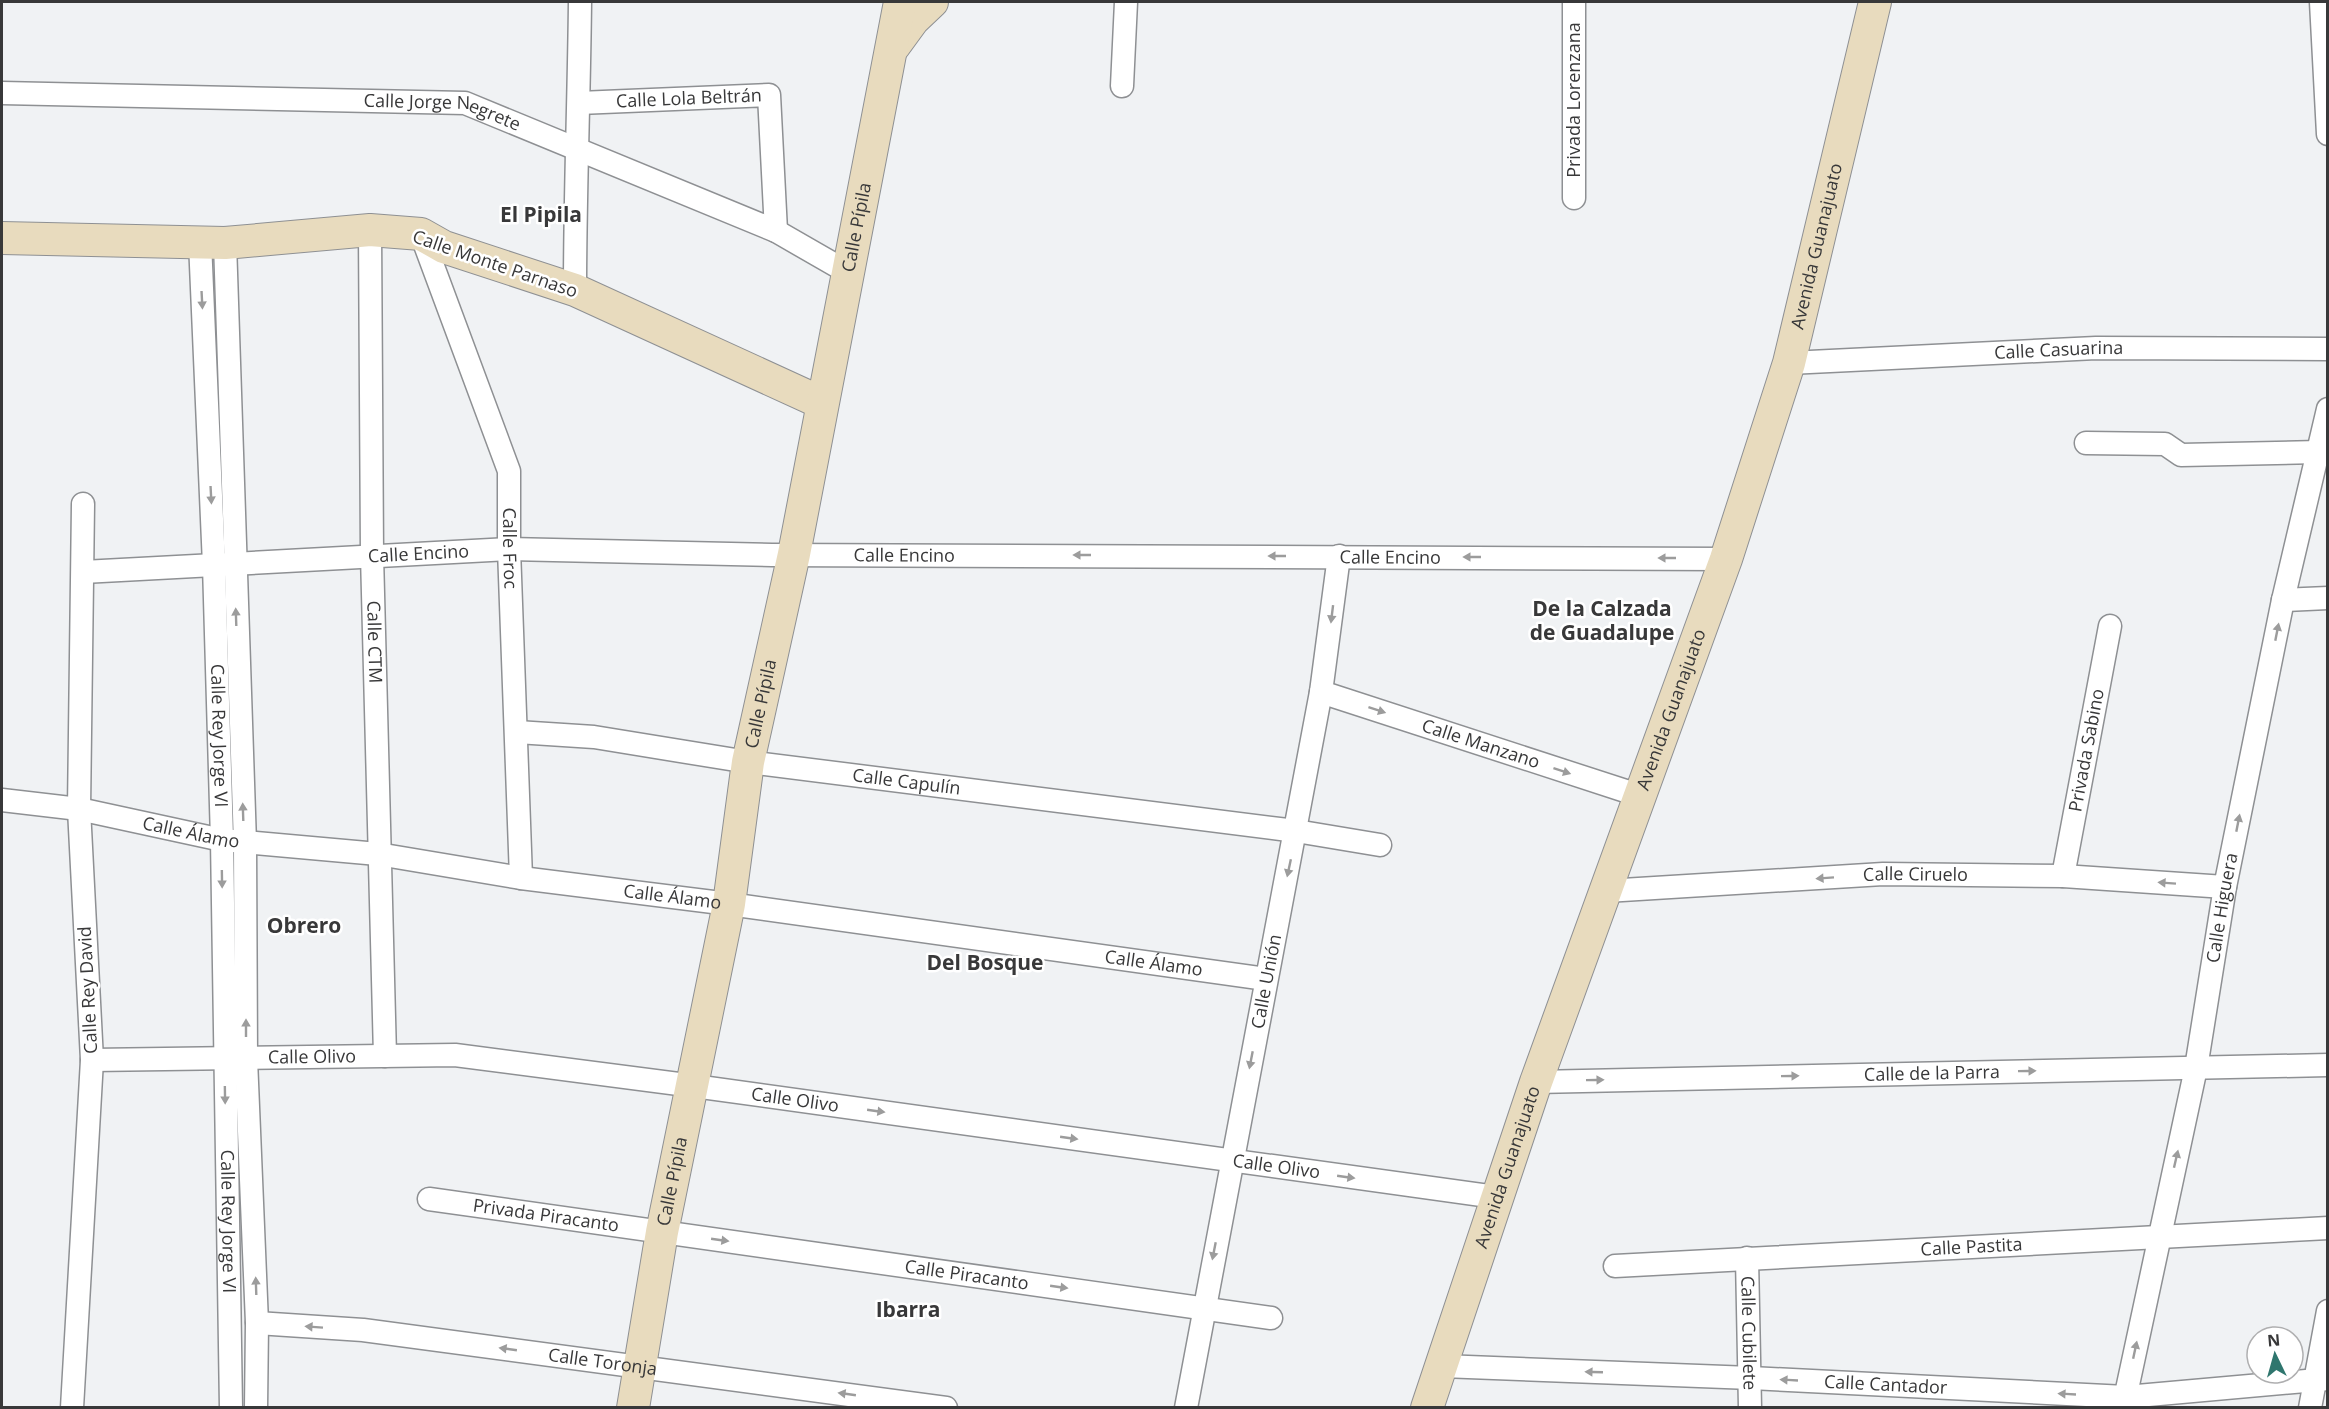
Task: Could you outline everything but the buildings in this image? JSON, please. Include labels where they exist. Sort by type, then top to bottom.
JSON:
[{"type":"street","points":[[575,290],[575,149],[579,103],[580,2]]},
{"type":"street","name":"Calle Pípila","points":[[633,1407],[662,1232],[694,1086],[729,904],[748,762],[794,554],[900,2]]},
{"type":"street","points":[[891,52],[913,20],[932,2]]},
{"type":"street","points":[[1122,86],[1126,2]]},
{"type":"street","name":"Privada Lorenzana","points":[[1574,2],[1575,198]]},
{"type":"street","name":"Avenida Guanajuato","points":[[1427,1407],[1536,1082],[1726,559],[1789,363],[1875,2]]},
{"type":"street","points":[[2320,2],[2328,134]]},
{"type":"street","name":"Calle Jorge Negrete","points":[[2,93],[465,103],[776,231],[849,273]]},
{"type":"street","name":"Calle Lola Beltrán","points":[[579,103],[769,95],[776,231]]},
{"type":"street","name":"Calle Monte Parnaso","points":[[2,238],[212,242],[370,230],[421,234],[444,247],[575,290],[822,403]]},
{"type":"street","name":"Calle CTM","points":[[370,230],[372,555],[385,1056]]},
{"type":"street","name":"Calle Froc","points":[[421,234],[508,471],[521,878]]},
{"type":"street","name":"Calle Rey Jorge VI","points":[[212,242],[224,565],[244,843],[235,1059],[231,1407]]},
{"type":"street","name":"Calle Casuarina","points":[[1789,363],[2096,348],[2328,349]]},
{"type":"street","name":"Calle Higuera","points":[[2124,1402],[2196,1068],[2225,887],[2283,600],[2328,409]]},
{"type":"street","points":[[2086,443],[2165,444],[2181,455],[2319,452]]},
{"type":"street","name":"Calle Rey David","points":[[72,1407],[92,1060],[79,809],[83,504]]},
{"type":"street","name":"Calle Encino","points":[[83,572],[509,549],[794,554],[1726,559]]},
{"type":"street","name":"Calle Unión","points":[[1186,1407],[1322,692],[1339,556]]},
{"type":"street","name":"Calle Rey Jorge VI","points":[[224,565],[222,840],[235,1059],[257,1323],[256,1407]]},
{"type":"street","points":[[2283,600],[2328,598]]},
{"type":"street","name":"Privada Sabino","points":[[2063,876],[2110,626]]},
{"type":"street","name":"Calle Manzano","points":[[1322,692],[1641,796]]},
{"type":"street","name":"Calle Capulín","points":[[518,732],[594,737],[748,762],[1296,831],[1380,845]]},
{"type":"street","name":"Calle Álamo","points":[[2,800],[79,809],[222,840],[378,854],[521,878],[729,904],[1266,979]]},
{"type":"street","name":"Calle Ciruelo","points":[[1606,891],[1882,874],[2063,876],[2225,887]]},
{"type":"street","name":"Calle Olivo","points":[[92,1060],[455,1056],[694,1086],[1496,1197]]},
{"type":"street","name":"Calle de la Parra","points":[[1536,1082],[2328,1065]]},
{"type":"street","name":"Privada Piracanto","points":[[429,1199],[662,1232]]},
{"type":"street","name":"Calle Pastita","points":[[1615,1266],[2328,1228]]},
{"type":"street","name":"Calle Piracanto","points":[[662,1232],[1271,1318]]},
{"type":"street","name":"Calle Cubilete","points":[[1747,1258],[1750,1407]]},
{"type":"street","points":[[2310,1407],[2321,1380],[2328,1311]]},
{"type":"street","name":"Calle Toronja","points":[[257,1323],[363,1330],[946,1407]]},
{"type":"street","name":"Calle Cantador","points":[[1442,1366],[1751,1378],[2124,1402],[2321,1380]]},
{"type":"district","name":"El Pipila","points":[[541,215]]},
{"type":"district","name":"De la Calzada de Guadalupe","points":[[1602,621]]},
{"type":"district","name":"Obrero","points":[[304,926]]},
{"type":"district","name":"Del Bosque","points":[[985,963]]},
{"type":"district","name":"Ibarra","points":[[908,1310]]}]
